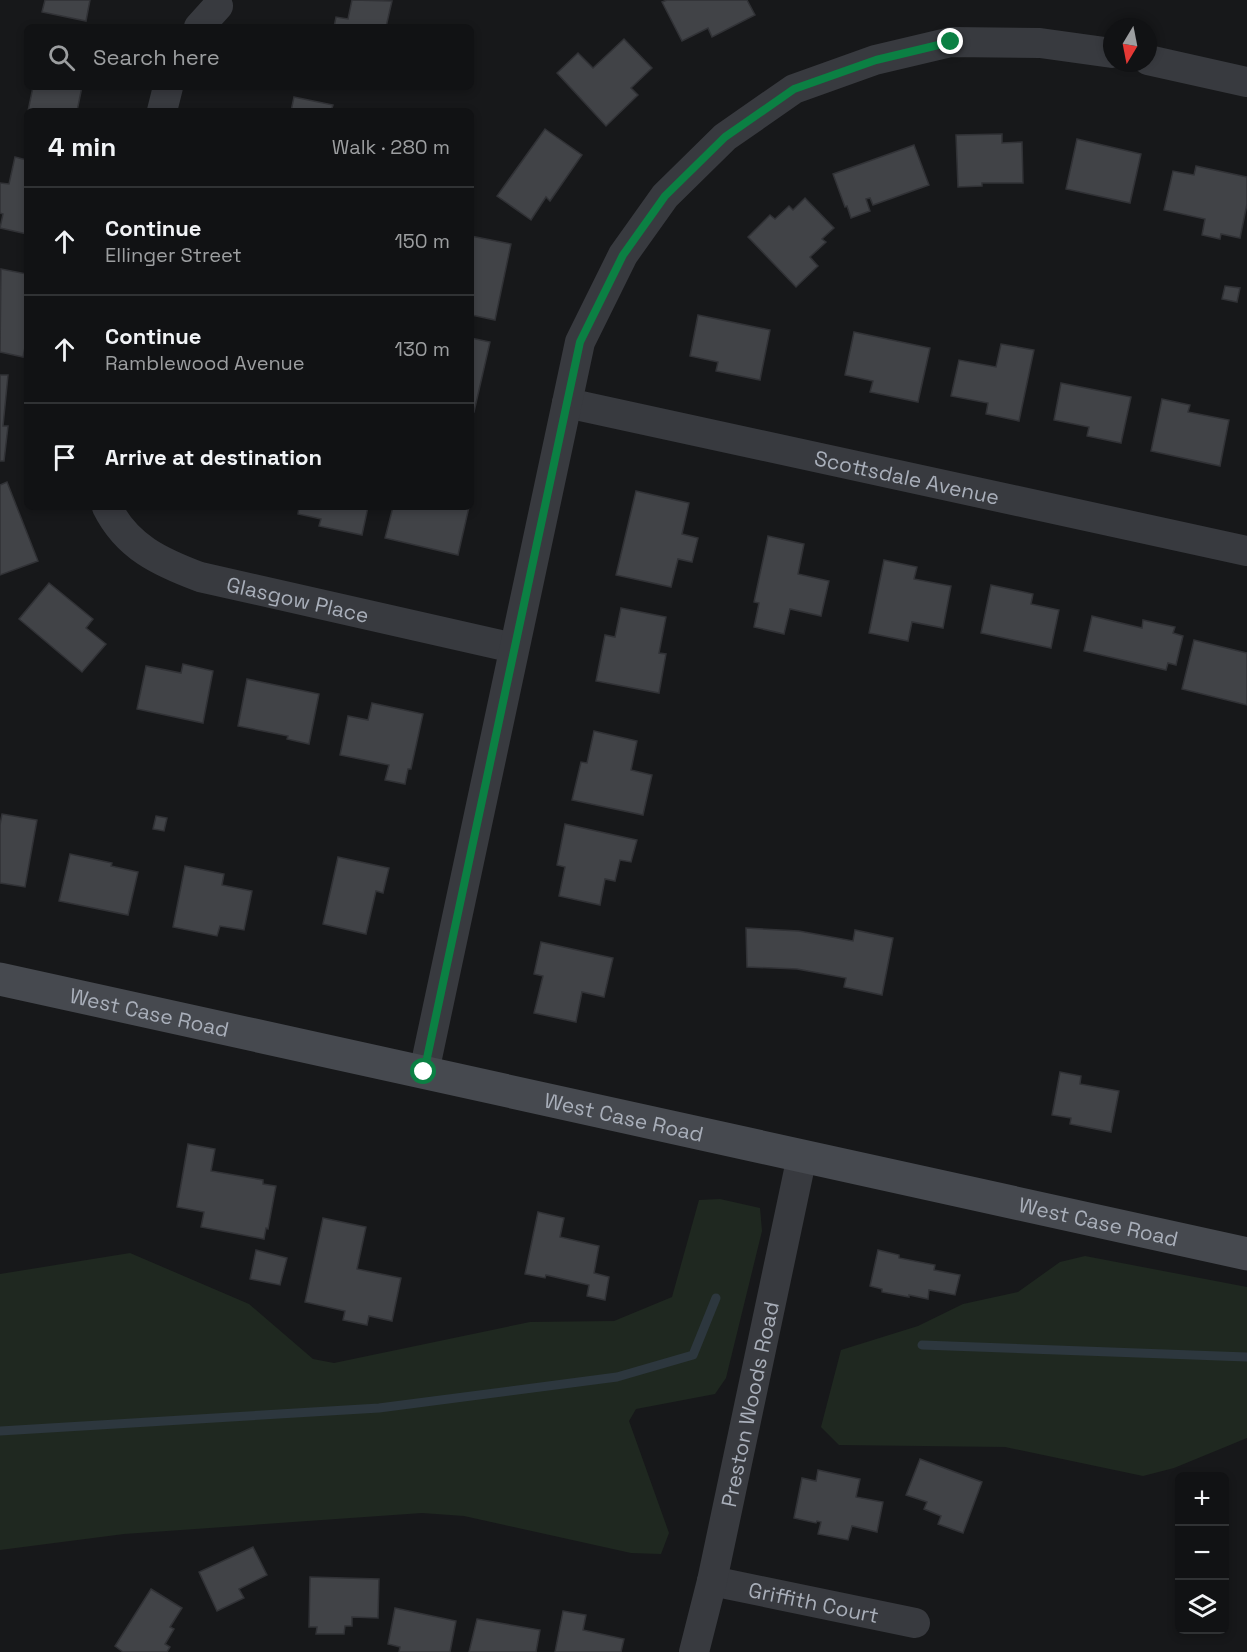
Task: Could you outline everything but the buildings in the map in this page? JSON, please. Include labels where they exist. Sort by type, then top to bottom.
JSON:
[{"type":"main road","name":"West Case Road","points":[[0,979],[1247,1254]]},
{"type":"street","points":[[424,1072],[580,342],[623,255],[665,196],[725,137],[794,89],[876,60],[951,42],[1040,43],[1103,52]]},
{"type":"street","points":[[1157,62],[1247,82]]},
{"type":"street","points":[[163,108],[167,90]]},
{"type":"street","name":"Scottsdale Avenue","points":[[567,402],[1247,551]]},
{"type":"street","name":"Glasgow Place","points":[[108,510],[135,545],[167,565],[200,577],[514,648]]},
{"type":"street","name":"Preston Woods Road","points":[[694,1652],[712,1581],[802,1156]]},
{"type":"street","name":"Griffith Court","points":[[712,1581],[915,1623]]},
{"type":"shaded area","points":[[720,1199],[760,1208],[762,1231],[726,1378],[715,1394],[636,1409],[629,1421],[669,1533],[661,1554],[631,1553],[464,1516],[422,1513],[124,1534],[0,1550],[0,1274],[130,1253],[249,1304],[313,1359],[334,1363],[530,1322],[614,1321],[672,1297],[699,1200]]},
{"type":"shaded area","points":[[1085,1256],[1247,1287],[1247,1438],[1174,1468],[1143,1476],[1005,1447],[839,1445],[821,1427],[841,1350],[918,1326],[963,1304],[1018,1292],[1060,1262]]},
{"type":"waterway","points":[[0,1431],[379,1408],[617,1377],[693,1355],[716,1298]]},
{"type":"waterway","points":[[922,1345],[1247,1357]]},
{"type":"route","points":[[424,1072],[580,342],[623,255],[665,196],[725,137],[794,89],[876,60],[951,42]]}]
